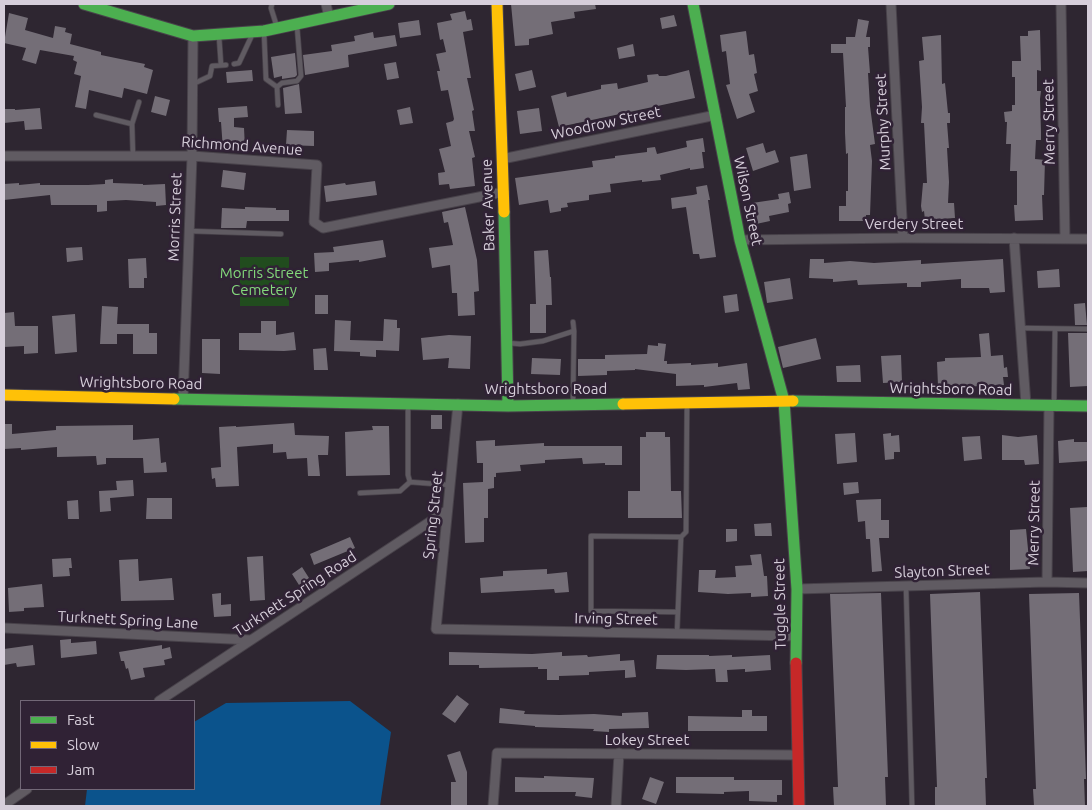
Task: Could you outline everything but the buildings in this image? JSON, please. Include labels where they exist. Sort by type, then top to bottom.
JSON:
[{"type":"main road","points":[[84,4],[102,6],[193,36],[259,32],[389,4]]},
{"type":"main road","name":"Baker Avenue","points":[[497,4],[504,192],[508,406]]},
{"type":"main road","name":"Wilson Street","points":[[693,4],[740,240],[784,401]]},
{"type":"main road","name":"Wrightsboro Road","points":[[4,395],[508,406],[784,401],[1088,406]]},
{"type":"main road","name":"Tuggle Street","points":[[784,401],[798,589],[796,636],[799,806]]},
{"type":"street","points":[[326,4],[329,17]]},
{"type":"street","name":"Murphy Street","points":[[891,4],[903,238]]},
{"type":"street","name":"Merry Street","points":[[1062,4],[1065,239]]},
{"type":"street","name":"Morris Street","points":[[183,400],[192,156],[193,36]]},
{"type":"street","name":"Woodrow Street","points":[[502,159],[716,115]]},
{"type":"street","name":"Richmond Avenue","points":[[4,156],[192,156],[317,165],[314,222],[323,228],[504,192]]},
{"type":"street","name":"Verdery Street","points":[[740,240],[903,238],[1088,239]]},
{"type":"street","points":[[1014,238],[1026,405]]},
{"type":"street","name":"Spring Street","points":[[436,629],[446,511],[458,404]]},
{"type":"street","name":"Merry Street","points":[[1048,582],[1052,405]]},
{"type":"street","name":"Turknett Spring Road","points":[[161,700],[446,511]]},
{"type":"street","name":"Slayton Street","points":[[798,589],[1048,582],[1088,583]]},
{"type":"street","name":"Turknett Spring Lane","points":[[4,628],[251,640]]},
{"type":"street","name":"Irving Street","points":[[436,629],[796,636]]},
{"type":"street","name":"Lokey Street","points":[[493,806],[497,753],[797,755]]},
{"type":"street","points":[[616,806],[619,753]]},
{"type":"street","points":[[4,804],[26,790]]},
{"type":"lane","points":[[272,4],[271,8],[278,28]]},
{"type":"lane","points":[[277,87],[282,83],[297,81],[301,76],[296,24]]},
{"type":"lane","points":[[259,32],[266,79],[277,87]]},
{"type":"lane","points":[[234,64],[239,63],[259,32]]},
{"type":"lane","points":[[192,84],[210,76],[212,66],[223,65],[219,34]]},
{"type":"lane","points":[[277,87],[278,105]]},
{"type":"lane","points":[[132,156],[132,124],[139,102]]},
{"type":"lane","points":[[96,115],[132,124]]},
{"type":"lane","points":[[188,231],[281,234]]},
{"type":"lane","points":[[573,322],[573,405]]},
{"type":"lane","points":[[1020,328],[1088,329]]},
{"type":"lane","points":[[1052,405],[1055,329]]},
{"type":"lane","points":[[507,343],[520,344],[543,341],[574,331]]},
{"type":"lane","points":[[408,403],[408,475],[410,482]]},
{"type":"lane","points":[[677,612],[591,611],[591,536],[681,536],[686,532],[687,403]]},
{"type":"lane","points":[[360,493],[400,491],[410,482],[449,486]]},
{"type":"lane","points":[[677,633],[681,536]]},
{"type":"lane","points":[[906,586],[912,806]]},
{"type":"green space","name":"Morris Street Cemetery","points":[[240,257],[289,257],[289,306],[240,306]]},
{"type":"water","points":[[350,701],[391,732],[380,806],[85,806],[87,790],[195,790],[195,721],[226,703]]},
{"type":"traffic: fast","points":[[84,4],[193,36],[264,31],[389,4]]},
{"type":"traffic: fast","points":[[693,4],[740,240],[784,401],[797,589],[796,663]]},
{"type":"traffic: fast","points":[[504,212],[508,406]]},
{"type":"traffic: fast","points":[[174,399],[508,406],[623,404]]},
{"type":"traffic: fast","points":[[793,401],[1088,406]]},
{"type":"traffic: slow","points":[[497,4],[504,212]]},
{"type":"traffic: slow","points":[[4,395],[174,399]]},
{"type":"traffic: slow","points":[[623,404],[793,401]]},
{"type":"traffic: jam","points":[[796,663],[799,806]]}]
